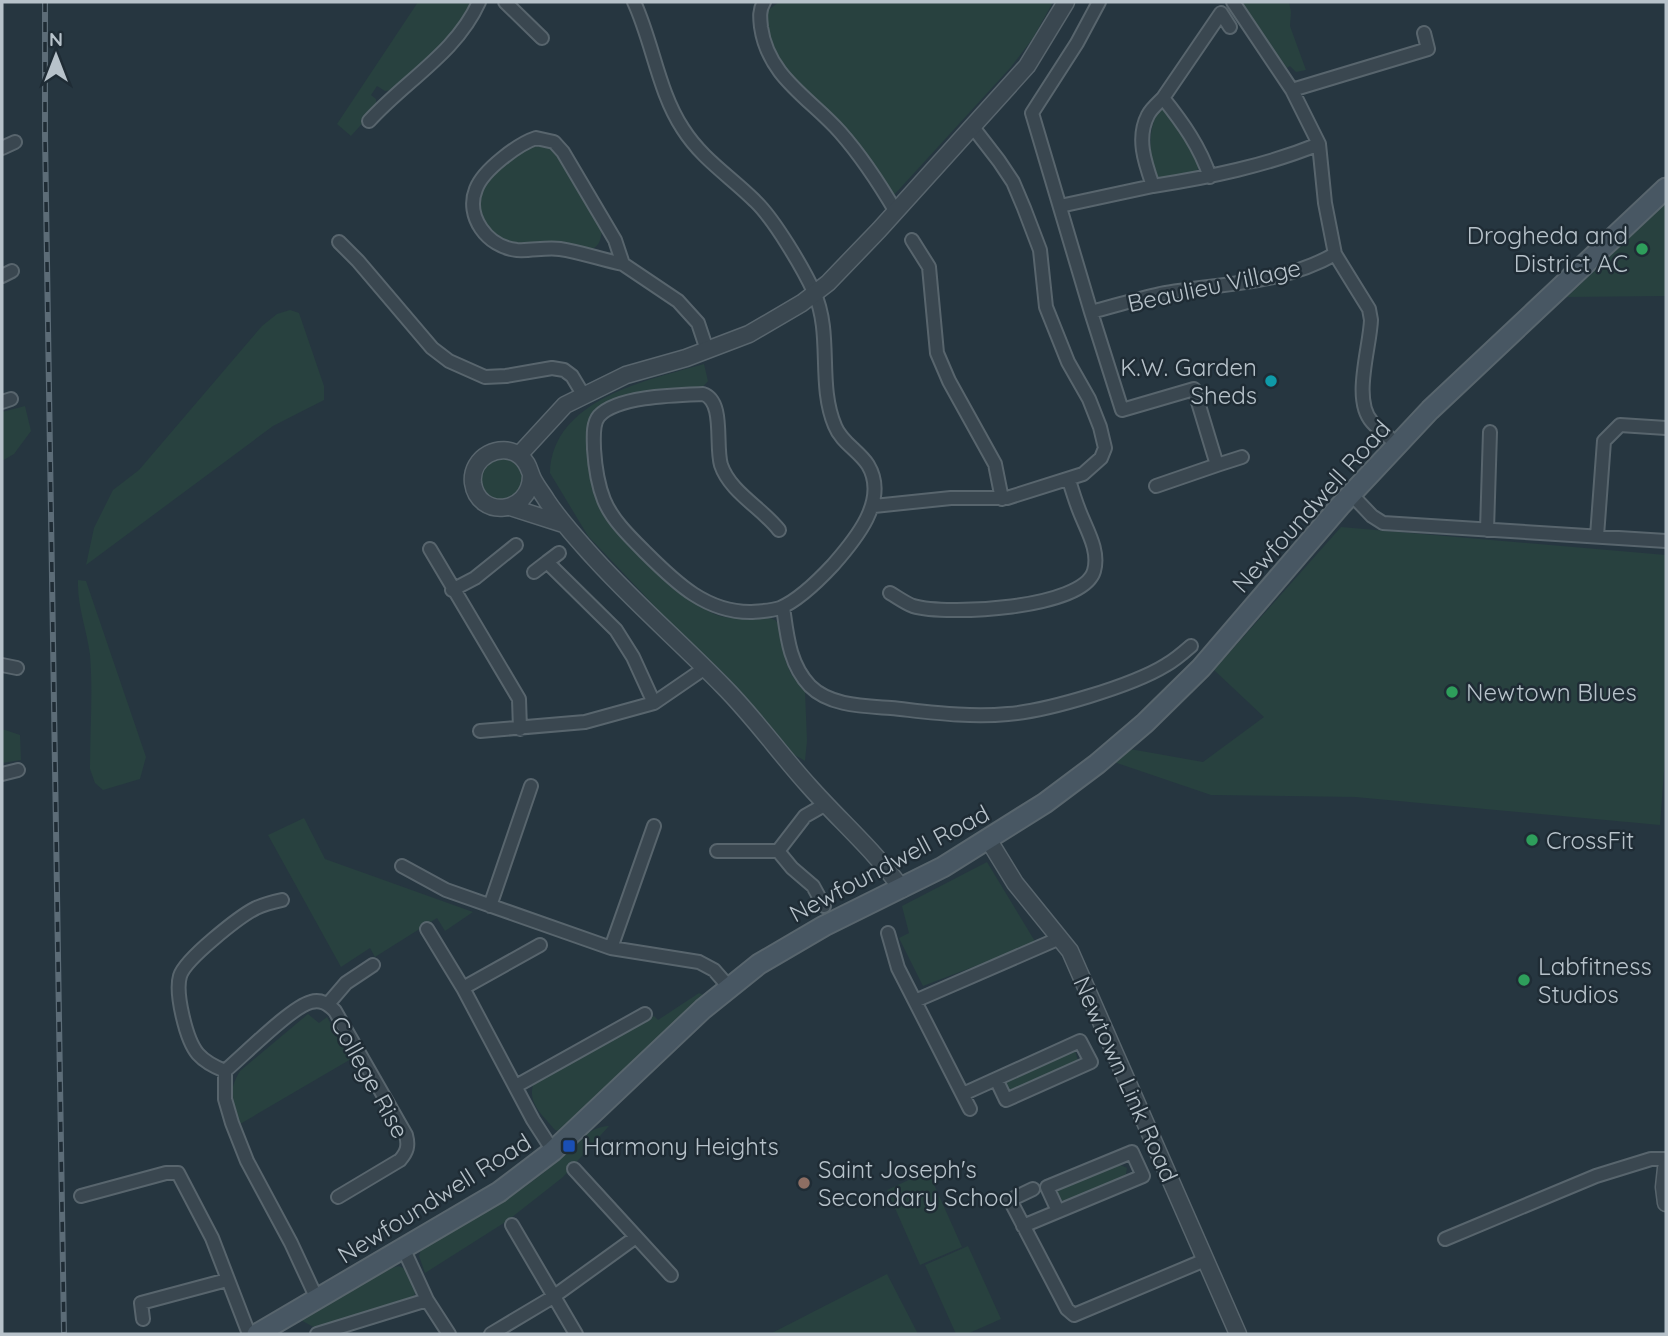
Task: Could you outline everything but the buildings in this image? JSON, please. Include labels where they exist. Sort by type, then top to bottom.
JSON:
[{"type":"main road","name":"Newfoundwell Road","points":[[257,1334],[499,1192],[553,1151],[728,986],[786,946],[943,867],[1045,803],[1097,764],[1201,668],[1350,494],[1430,410],[1666,188]]},
{"type":"street","points":[[369,121],[388,99],[448,50],[465,29],[480,2]]},
{"type":"street","points":[[505,2],[542,38]]},
{"type":"street","points":[[634,2],[668,98],[682,128],[712,164],[744,190],[766,214],[815,293],[824,331],[826,385],[835,428],[868,466],[872,476],[874,506],[852,541],[813,584],[783,607],[746,612],[718,607],[687,590],[632,540],[604,500],[594,452],[596,420],[611,407],[627,402],[692,394],[709,396],[716,410],[719,458],[726,477],[779,530]]},
{"type":"street","points":[[764,2],[759,16],[766,51],[773,65],[783,79],[839,131],[869,168],[896,212]]},
{"type":"street","points":[[519,455],[565,405],[626,375],[749,334],[815,293],[847,265],[1027,66],[1066,2]]},
{"type":"street","name":"Beaulieu Village","points":[[1099,2],[1077,43],[1032,113],[1122,410],[1194,389],[1217,466]]},
{"type":"street","name":"Beaulieu Village","points":[[1233,2],[1292,90],[1320,144],[1325,203],[1335,254],[1369,309],[1370,338],[1362,395],[1365,411],[1371,421],[1397,444]]},
{"type":"street","points":[[1153,186],[1143,156],[1142,136],[1148,114],[1163,98],[1221,13],[1230,27]]},
{"type":"street","points":[[1292,90],[1428,49],[1424,33]]},
{"type":"street","points":[[1163,98],[1193,138],[1210,177]]},
{"type":"street","points":[[874,506],[951,498],[1002,499],[1083,474],[1101,458],[1105,448],[1089,399],[1068,362],[1050,319],[1046,307],[1040,250],[1024,208],[1006,172],[972,126]]},
{"type":"street","points":[[623,264],[615,240],[563,152],[554,142],[536,138],[525,142],[487,172],[476,186],[471,208],[481,228],[497,243],[515,250],[560,249],[623,264],[678,301],[698,323],[707,350]]},
{"type":"street","points":[[2,148],[15,142]]},
{"type":"street","points":[[1060,206],[1252,167],[1320,144]]},
{"type":"street","points":[[912,240],[929,267],[937,353],[949,382],[995,464],[1002,499]]},
{"type":"street","points":[[339,242],[432,348],[449,361],[485,377],[552,368],[564,370],[572,376],[584,396]]},
{"type":"street","name":"Beaulieu Village","points":[[1091,312],[1161,294],[1227,286],[1290,274],[1335,254]]},
{"type":"street","points":[[1597,536],[1604,441],[1620,425],[1666,428]]},
{"type":"street","points":[[1487,530],[1490,432]]},
{"type":"street","points":[[563,524],[510,507],[497,508],[484,502],[473,483],[474,472],[480,461],[499,450],[519,455],[526,461],[531,476],[563,524],[619,585],[724,687],[826,804],[889,870],[902,889]]},
{"type":"street","points":[[1156,486],[1242,457]]},
{"type":"street","points":[[510,507],[524,498],[531,487],[531,476]]},
{"type":"street","points":[[890,593],[913,606],[930,609],[996,610],[1034,603],[1082,587],[1093,575],[1095,551],[1069,480]]},
{"type":"street","points":[[1350,494],[1383,523],[1666,541]]},
{"type":"street","points":[[453,590],[475,578],[516,545]]},
{"type":"street","points":[[430,549],[519,699],[520,729]]},
{"type":"street","points":[[534,572],[559,554]]},
{"type":"street","points":[[547,562],[616,630],[633,657],[654,703]]},
{"type":"street","points":[[783,607],[795,665],[811,687],[832,700],[871,706],[979,715],[1029,711],[1085,696],[1146,675],[1163,667],[1191,646]]},
{"type":"street","points":[[2,665],[17,668]]},
{"type":"street","points":[[480,731],[585,722],[654,703],[705,668]]},
{"type":"street","points":[[2,774],[18,771]]},
{"type":"street","points":[[490,905],[531,786]]},
{"type":"street","points":[[778,851],[805,816],[826,804]]},
{"type":"street","points":[[611,948],[654,826]]},
{"type":"street","name":"Newtown Link Road","points":[[988,839],[1015,883],[1069,951],[1238,1334]]},
{"type":"street","points":[[717,851],[778,851]]},
{"type":"street","points":[[778,851],[792,868],[813,886],[824,906]]},
{"type":"street","points":[[402,866],[446,890],[611,948],[699,962],[714,970],[728,986]]},
{"type":"street","points":[[282,900],[269,903],[245,915],[200,951],[180,975],[179,989],[190,1040],[197,1053],[211,1065],[225,1071],[225,1099],[242,1148],[317,1299]]},
{"type":"street","points":[[427,929],[463,988],[533,1120],[553,1151]]},
{"type":"street","points":[[888,933],[898,968],[970,1109]]},
{"type":"street","points":[[915,1001],[1060,938]]},
{"type":"street","points":[[463,988],[540,945]]},
{"type":"street","name":"College Rise","points":[[328,1004],[346,983],[373,965]]},
{"type":"street","name":"College Rise","points":[[225,1071],[300,1007],[312,1002],[328,1004],[335,1011],[406,1135],[408,1144],[406,1153],[400,1160],[338,1197]]},
{"type":"street","points":[[516,1086],[645,1014]]},
{"type":"street","points":[[963,1094],[996,1079],[1080,1041],[1091,1062],[1006,1100],[996,1079]]},
{"type":"street","points":[[1023,1226],[1143,1176],[1132,1152],[1047,1187],[1058,1211]]},
{"type":"street","points":[[1446,1239],[1596,1176],[1651,1159],[1666,1159]]},
{"type":"street","points":[[1666,1168],[1666,1203]]},
{"type":"street","points":[[574,1169],[671,1275]]},
{"type":"street","points":[[81,1196],[166,1173],[178,1173],[212,1238],[249,1334]]},
{"type":"street","points":[[1033,1189],[1010,1199],[1067,1310],[1074,1315],[1205,1259]]},
{"type":"street","points":[[512,1224],[576,1334]]},
{"type":"street","points":[[491,1334],[553,1297],[636,1237]]},
{"type":"street","points":[[404,1250],[427,1300],[449,1334]]},
{"type":"street","points":[[143,1319],[141,1303],[228,1280]]},
{"type":"street","points":[[317,1334],[427,1300]]},
{"type":"green space","points":[[418,2],[473,2],[450,41],[392,90],[385,91],[377,86],[371,95],[376,99],[376,108],[351,136],[337,124]]},
{"type":"green space","points":[[779,2],[1053,2],[1033,38],[1011,67],[894,195],[887,192],[773,59],[764,19],[767,11]]},
{"type":"green space","points":[[1240,2],[1289,2],[1290,26],[1306,70],[1296,72],[1290,66],[1287,68]]},
{"type":"green space","points":[[1160,105],[1200,162],[1196,174],[1156,179],[1150,142]]},
{"type":"green space","points":[[535,145],[543,145],[559,154],[602,229],[600,240],[594,248],[586,251],[506,243],[490,232],[476,205],[480,195],[499,169],[516,155]]},
{"type":"green space","name":"Drogheda and District AC","points":[[1666,203],[1666,296],[1567,297]]},
{"type":"green space","points":[[290,310],[299,313],[324,386],[324,400],[273,426],[86,565],[94,528],[113,490],[139,470],[262,326],[277,314]]},
{"type":"green space","points":[[704,364],[708,381],[700,390],[609,402],[597,410],[589,430],[591,480],[597,500],[618,530],[652,566],[689,598],[720,616],[768,617],[781,626],[786,662],[791,674],[805,691],[805,761],[786,749],[779,737],[588,536],[550,473],[555,448],[567,427],[585,410],[631,386]]},
{"type":"green space","points":[[25,406],[31,431],[14,454],[2,461],[2,412]]},
{"type":"green space","points":[[495,456],[518,461],[526,483],[510,501],[492,500],[483,492],[479,480],[481,468]]},
{"type":"green space","name":"Newtown Blues","points":[[1341,527],[1666,555],[1666,745],[1660,825],[1355,797],[1211,795],[1111,761],[1130,749],[1203,762],[1264,717],[1214,670]]},
{"type":"green space","points":[[78,580],[86,581],[146,757],[140,779],[103,790],[95,783],[90,769],[90,655]]},
{"type":"green space","points":[[2,729],[20,735],[21,760],[2,763]]},
{"type":"green space","points":[[304,818],[325,859],[473,912],[445,931],[437,918],[375,957],[370,948],[341,967],[268,835]]},
{"type":"green space","points":[[987,862],[1036,943],[923,986],[899,938],[909,933],[902,906]]},
{"type":"green space","points":[[699,993],[705,996],[562,1132],[555,1130],[541,1114],[532,1096],[534,1082],[654,1016],[658,1020]]},
{"type":"green space","points":[[308,1014],[319,1023],[327,1017],[351,1059],[240,1124],[232,1092],[240,1071]]},
{"type":"green space","points":[[1075,1050],[1078,1061],[1073,1065],[1012,1092],[1006,1091],[1003,1085],[1005,1079]]},
{"type":"green space","points":[[609,1126],[563,1177],[507,1221],[425,1273],[419,1256],[421,1250],[529,1183],[595,1129]]},
{"type":"green space","points":[[1116,1163],[1127,1168],[1126,1174],[1064,1201],[1060,1200],[1056,1193],[1058,1188]]},
{"type":"green space","points":[[928,1171],[962,1247],[920,1265],[887,1190]]},
{"type":"green space","points":[[968,1246],[1001,1319],[967,1334],[956,1334],[925,1265]]},
{"type":"green space","points":[[399,1266],[405,1269],[416,1289],[413,1300],[315,1328],[301,1320],[391,1268]]},
{"type":"green space","points":[[887,1274],[918,1334],[770,1334]]},
{"type":"railway","points":[[45,2],[64,1334]]},
{"type":"place","name":"Drogheda and District AC","points":[[1642,249]]},
{"type":"place","name":"K.W. Garden Sheds","points":[[1271,381]]},
{"type":"place","name":"Newtown Blues","points":[[1452,692]]},
{"type":"place","name":"CrossFit","points":[[1532,840]]},
{"type":"place","name":"Labfitness Studios","points":[[1524,980]]},
{"type":"place","name":"Harmony Heights","points":[[569,1146]]},
{"type":"place","name":"Saint Joseph's Secondary School","points":[[804,1183]]}]
